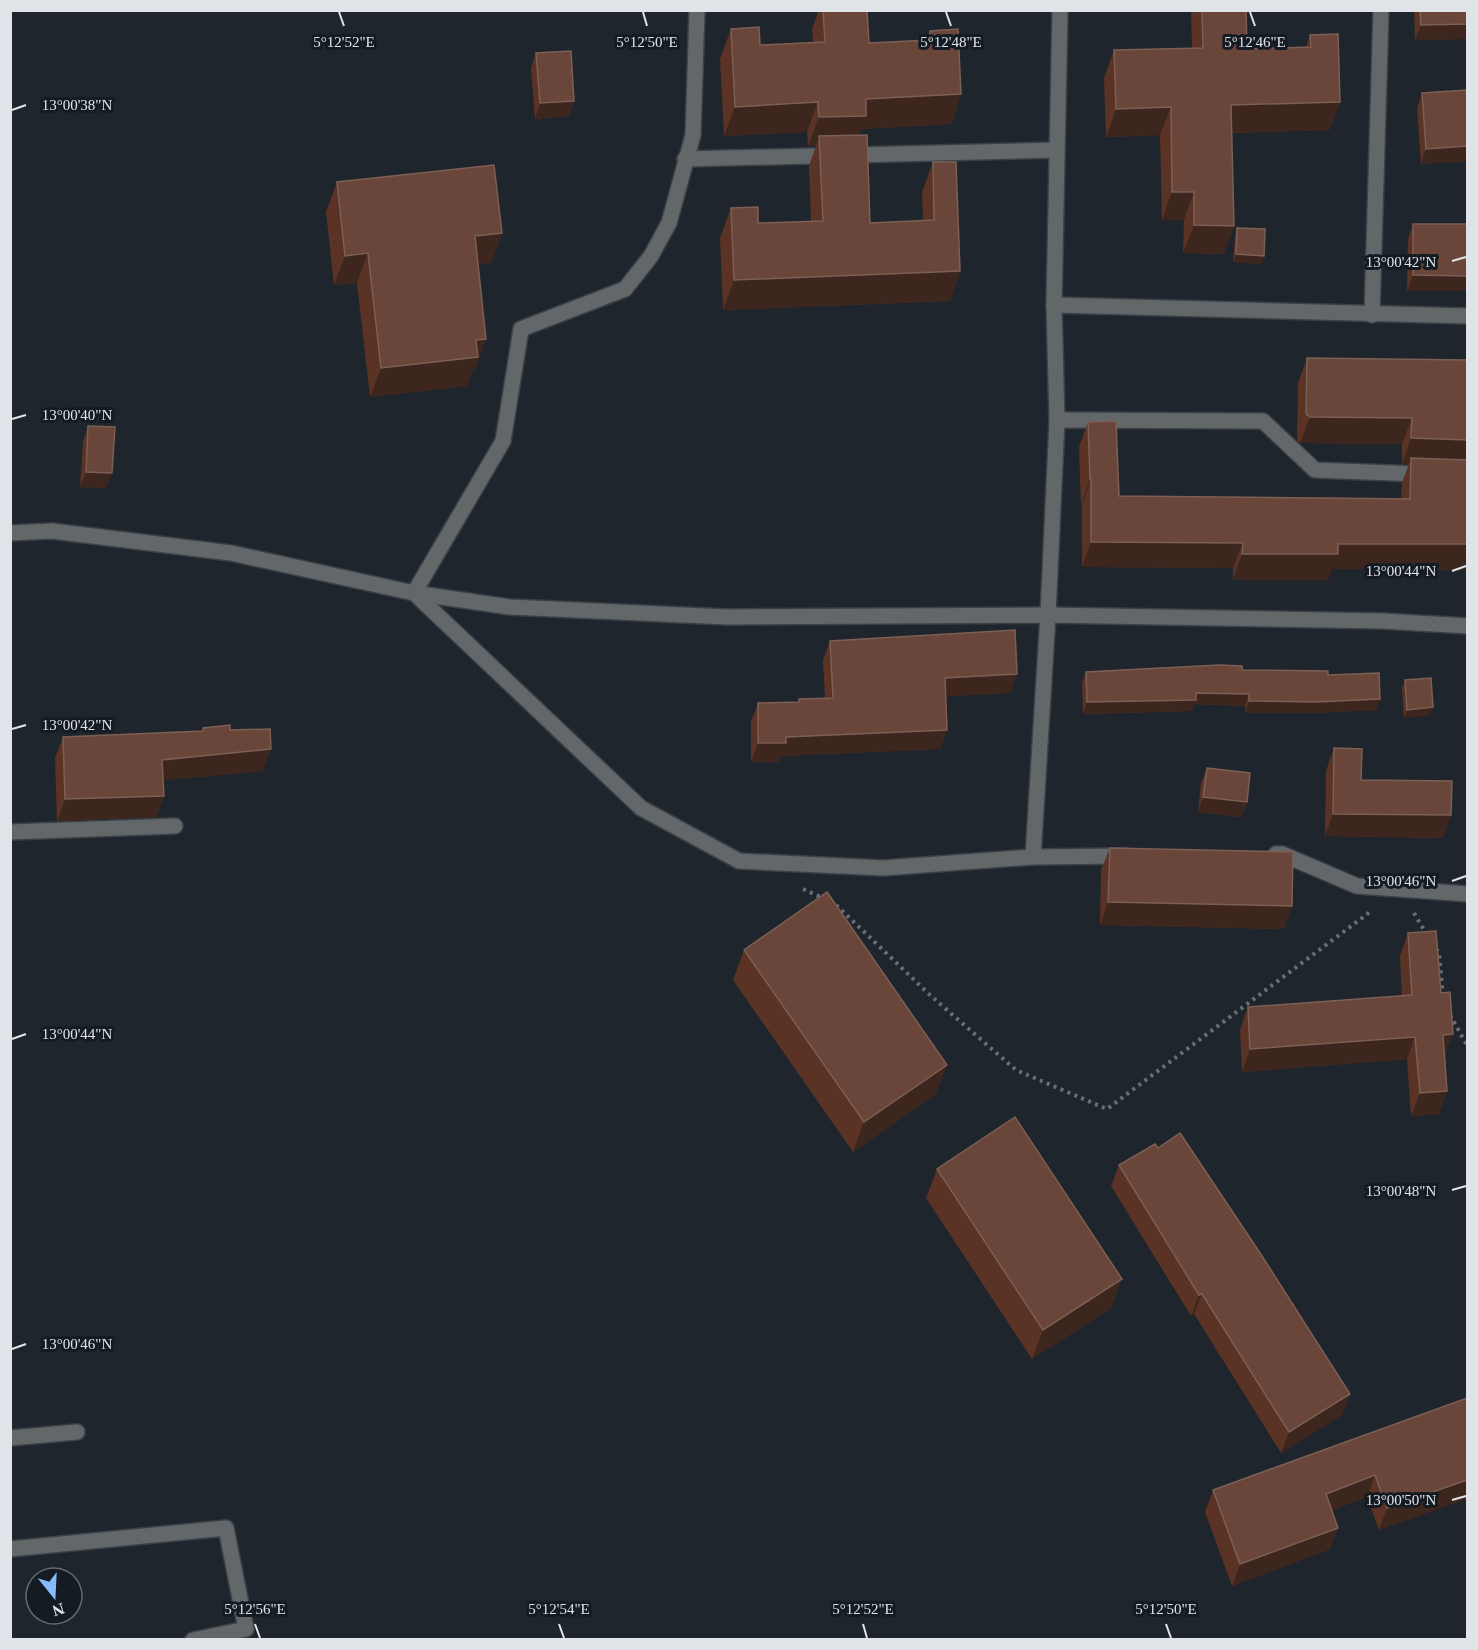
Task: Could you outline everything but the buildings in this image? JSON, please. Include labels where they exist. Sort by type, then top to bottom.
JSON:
[{"type":"street","points":[[414,593],[503,441],[521,329],[625,289],[651,256],[669,223],[693,135],[697,10]]},
{"type":"street","points":[[1033,857],[1057,420],[1054,305],[1060,10]]},
{"type":"street","points":[[1372,315],[1381,10]]},
{"type":"street","points":[[686,159],[1056,150]]},
{"type":"street","points":[[1054,305],[1467,316]]},
{"type":"street","points":[[1057,420],[1263,421],[1315,470],[1467,476]]},
{"type":"street","points":[[10,533],[52,531],[231,553],[414,593],[510,607],[727,617],[1048,615],[1383,621],[1467,626]]},
{"type":"street","points":[[414,593],[641,808],[739,861],[883,868],[1033,857],[1140,856]]},
{"type":"street","points":[[10,831],[175,826]]},
{"type":"street","points":[[1258,854],[1282,854],[1357,886],[1467,894]]},
{"type":"street","points":[[10,1438],[77,1432]]},
{"type":"street","points":[[10,1549],[225,1528],[246,1629],[193,1640]]},
{"type":"path","points":[[802,889],[834,903],[931,996],[1017,1070],[1107,1109],[1400,889],[1428,935]]},
{"type":"path","points":[[1433,944],[1439,953],[1444,1004]]},
{"type":"path","points":[[1449,1012],[1467,1047]]}]
